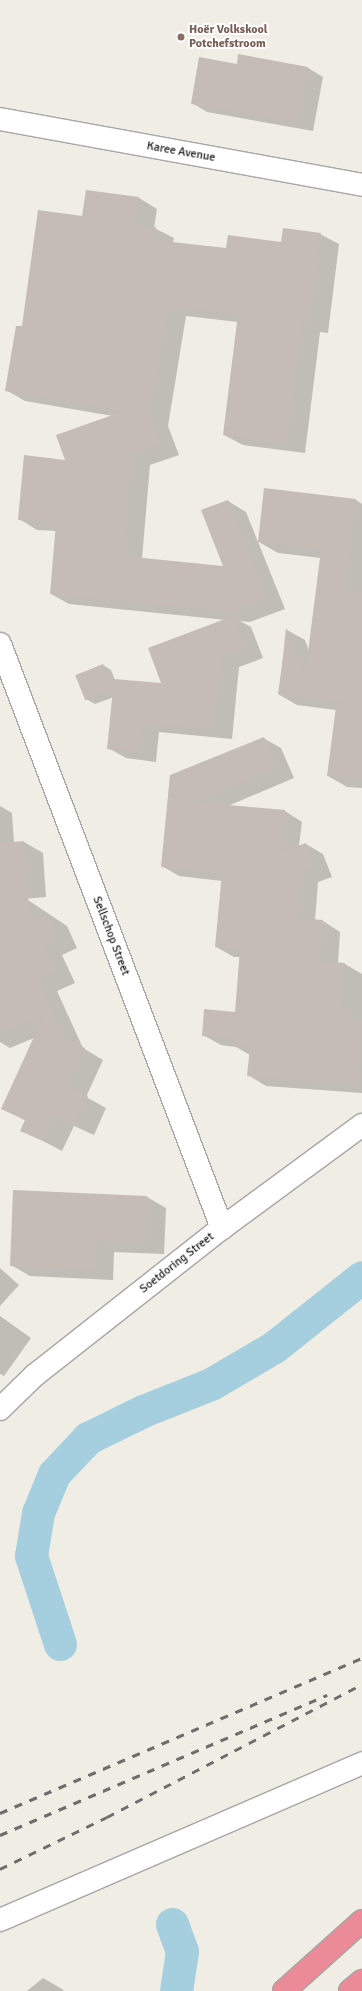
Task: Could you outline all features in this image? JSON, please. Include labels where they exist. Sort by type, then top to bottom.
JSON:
[{"type":"highway","points":[[284,1991],[362,1921]]},
{"type":"highway","points":[[350,1991],[362,1981]]},
{"type":"street","name":"Karee Avenue","points":[[0,119],[362,185]]},
{"type":"street","name":"Sellschop Street","points":[[0,644],[222,1228]]},
{"type":"street","name":"Soetdoring Street","points":[[0,1409],[35,1374],[222,1228],[362,1125]]},
{"type":"street","points":[[0,1920],[362,1763]]},
{"type":"building","points":[[238,54],[308,67],[298,123],[191,104],[199,57],[237,64]]},
{"type":"building","points":[[86,190],[139,197],[135,224],[156,227],[154,240],[226,248],[228,235],[281,242],[283,228],[321,233],[310,323],[302,322],[287,443],[223,435],[238,314],[168,306],[150,415],[161,444],[132,455],[123,556],[223,566],[201,510],[228,500],[267,598],[231,612],[50,594],[56,523],[18,520],[24,455],[65,460],[56,435],[124,411],[5,391],[16,326],[22,326],[38,210],[82,216]]},
{"type":"building","points":[[264,488],[356,499],[345,589],[362,592],[362,780],[327,776],[336,707],[345,703],[279,694],[286,628],[305,676],[321,550],[258,542]]},
{"type":"building","points":[[233,616],[246,649],[222,657],[214,730],[142,723],[138,752],[107,749],[114,679],[161,683],[148,648]]},
{"type":"building","points":[[103,664],[113,689],[85,700],[75,675]]},
{"type":"building","points":[[264,737],[277,768],[196,802],[285,810],[281,852],[306,843],[315,867],[301,872],[297,918],[323,920],[320,961],[345,963],[341,1011],[351,1012],[350,1020],[362,1021],[358,1085],[247,1076],[250,1047],[232,1046],[233,1038],[202,1036],[204,1009],[235,1012],[240,949],[215,947],[222,873],[161,867],[170,775]]},
{"type":"building","points":[[24,841],[30,922],[48,914],[59,937],[44,944],[56,972],[39,980],[65,1039],[85,1048],[67,1087],[88,1096],[74,1125],[54,1116],[43,1141],[20,1131],[25,1120],[1,1109],[44,1015],[0,1034],[0,843]]},
{"type":"building","points":[[13,1190],[147,1196],[145,1244],[95,1241],[94,1270],[10,1266]]},
{"type":"waterway","points":[[60,1644],[31,1556],[38,1513],[54,1474],[88,1438],[143,1411],[211,1384],[274,1347],[362,1277]]},
{"type":"waterway","points":[[172,1924],[182,1951],[176,1991]]},
{"type":"railway","points":[[0,1813],[362,1658]]},
{"type":"railway","points":[[0,1869],[107,1817],[362,1684]]},
{"type":"railway","points":[[0,1835],[327,1695]]},
{"type":"place","name":"Hoër Volkskool Potchefstroom","points":[[181,37]]}]
